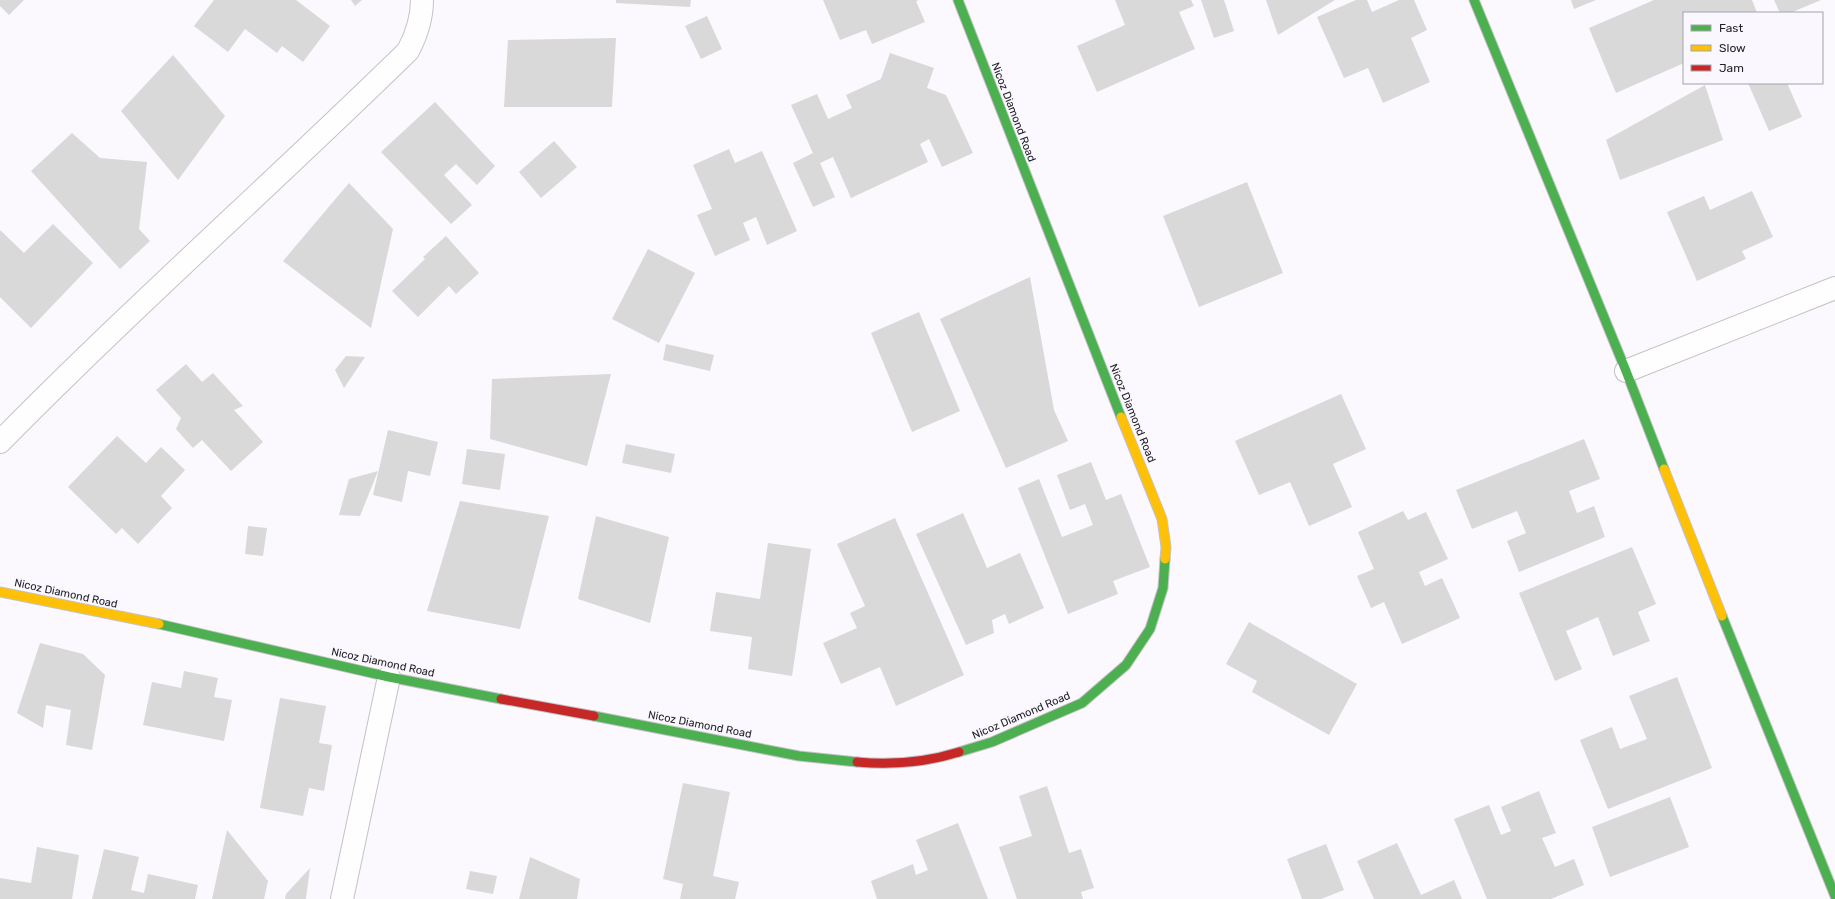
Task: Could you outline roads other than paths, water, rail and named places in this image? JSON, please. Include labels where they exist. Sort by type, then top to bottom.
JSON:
[{"type":"street","points":[[0,442],[74,366],[322,135],[408,51],[417,34],[422,12],[422,0]]},
{"type":"street","name":"Nicoz Diamond Road","points":[[0,592],[141,620],[389,677],[605,717],[799,756],[878,764],[943,757],[992,742],[1082,703],[1126,665],[1150,629],[1163,588],[1166,547],[1162,519],[1051,241],[958,0]]},
{"type":"street","points":[[1474,0],[1626,371],[1689,533],[1835,896]]},
{"type":"street","points":[[1626,371],[1835,288]]},
{"type":"street","points":[[342,899],[389,677]]}]
